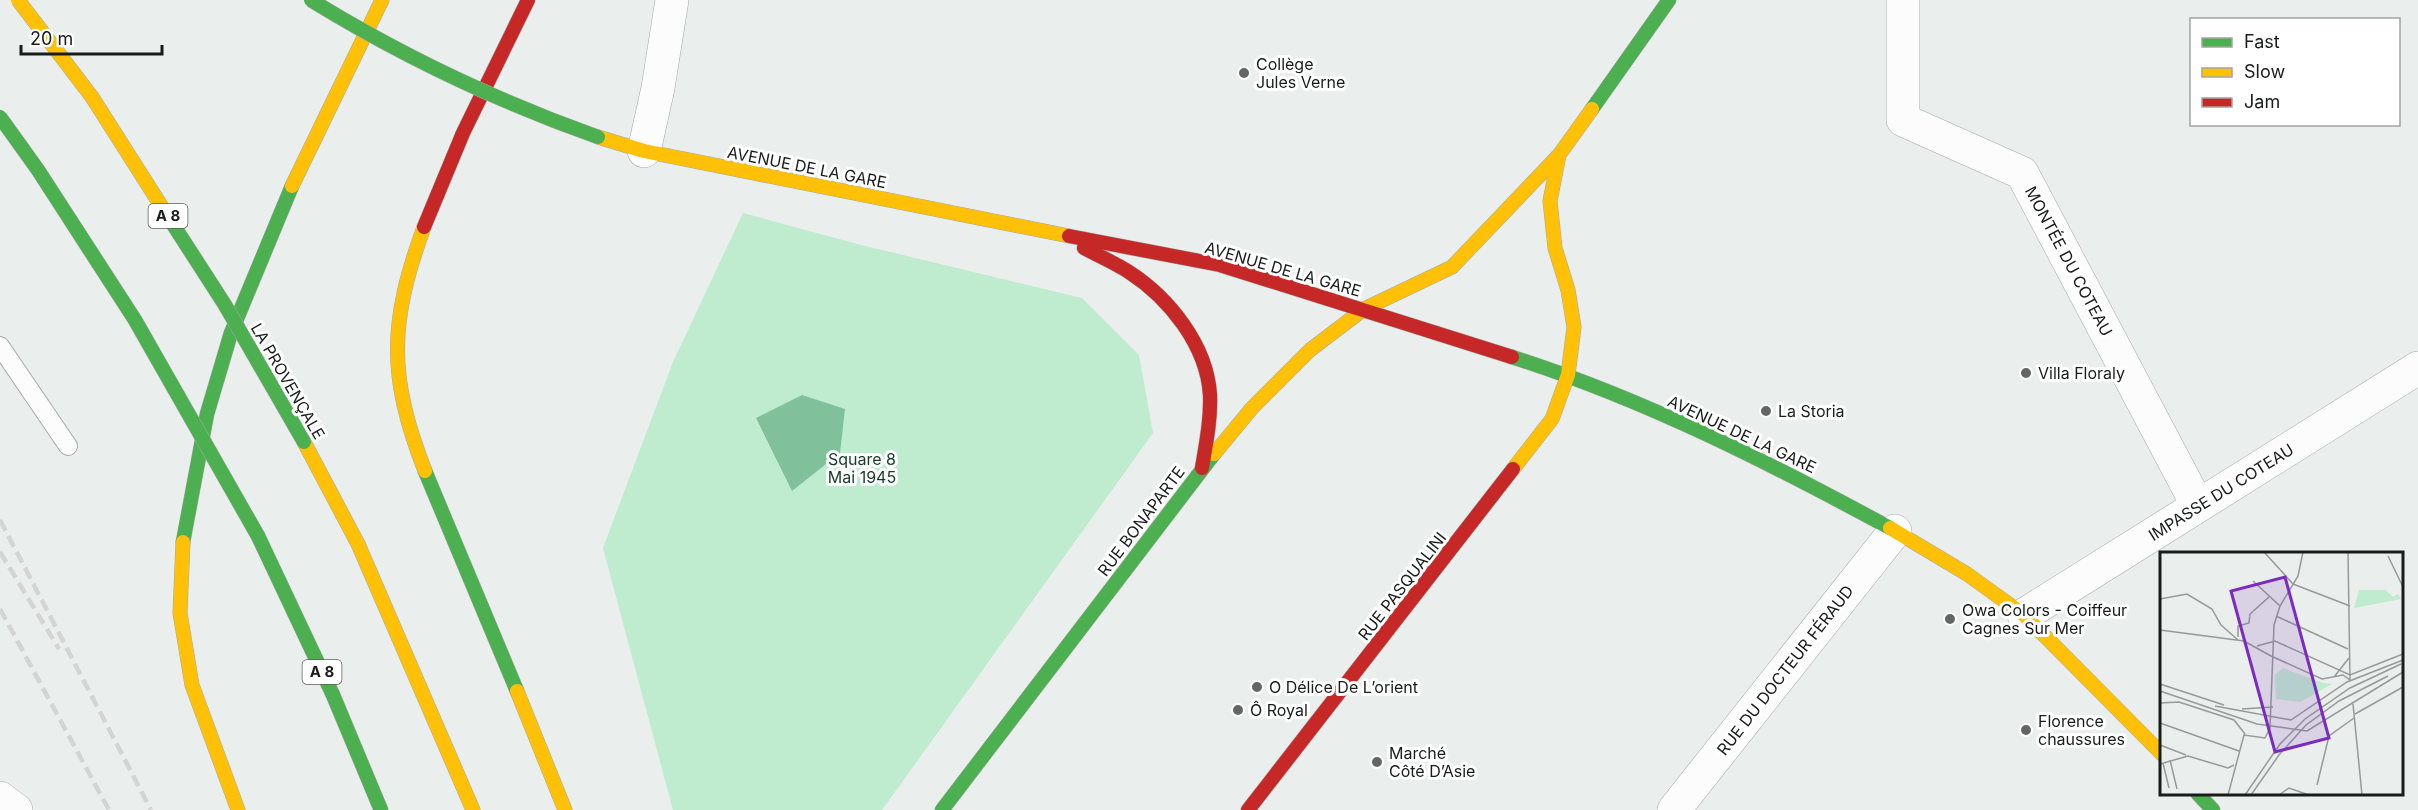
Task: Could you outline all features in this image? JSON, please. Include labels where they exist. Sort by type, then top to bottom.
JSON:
[{"type":"main road","name":"LA PROVENÇALE","points":[[18,0],[105,117],[225,305],[304,442],[358,544],[473,810]]},
{"type":"main road","name":"AVENUE DE LA GARE","points":[[311,0],[411,59],[516,107],[644,151],[1220,265],[1568,375],[1632,401],[1777,467],[1895,531],[1967,574],[2024,615],[2160,752]]},
{"type":"main road","points":[[238,810],[192,686],[180,613],[183,534],[207,414],[231,333],[297,174],[382,0]]},
{"type":"main road","points":[[528,0],[439,186],[418,242],[400,305],[395,350],[401,388],[416,447],[469,579],[525,706],[565,810]]},
{"type":"main road","points":[[1202,468],[1252,408],[1310,350],[1364,309],[1452,267],[1559,155],[1669,0]]},
{"type":"main road","name":"A 8","points":[[0,117],[39,170],[135,320],[258,536],[333,695],[381,810]]},
{"type":"main road","name":"RUE PASQUALINI","points":[[1248,810],[1552,419],[1568,375],[1574,327],[1568,290],[1556,248],[1550,201],[1559,155]]},
{"type":"main road","name":"RUE BONAPARTE","points":[[942,810],[1202,468],[1209,414],[1209,382],[1200,354],[1185,327],[1136,277],[1057,233]]},
{"type":"main road","points":[[2199,795],[2213,810]]},
{"type":"street","points":[[644,151],[658,88],[672,0]]},
{"type":"street","name":"MONTÉE DU COTEAU","points":[[1903,0],[1904,120],[2022,173],[2198,506]]},
{"type":"street","name":"IMPASSE DU COTEAU","points":[[2024,615],[2418,368]]},
{"type":"street","name":"RUE DU DOCTEUR FÉRAUD","points":[[1678,809],[1895,531]]},
{"type":"street","points":[[0,798],[16,810]]},
{"type":"lane","points":[[0,346],[68,446]]},
{"type":"green space","name":"Square 8 Mai 1945","points":[[743,213],[861,245],[1082,298],[1139,355],[1153,433],[882,810],[673,810],[603,548],[673,362]]},
{"type":"shaded area","points":[[802,395],[845,409],[840,453],[792,491],[756,418]]},
{"type":"railway","points":[[0,520],[151,810]]},
{"type":"railway","points":[[0,552],[59,649]]},
{"type":"railway","points":[[0,609],[109,810]]},
{"type":"traffic: fast","points":[[311,0],[380,40],[451,76],[523,108],[598,137]]},
{"type":"traffic: fast","points":[[1592,109],[1669,0]]},
{"type":"traffic: fast","points":[[0,117],[38,170],[135,320],[258,536]]},
{"type":"traffic: fast","points":[[183,542],[207,414],[231,333],[292,186]]},
{"type":"traffic: fast","points":[[167,215],[225,305],[304,442]]},
{"type":"traffic: fast","points":[[1512,357],[1610,392],[1657,412],[1752,456],[1890,528]]},
{"type":"traffic: fast","points":[[942,810],[1214,454]]},
{"type":"traffic: fast","points":[[425,471],[517,691]]},
{"type":"traffic: fast","points":[[258,536],[333,695],[381,810]]},
{"type":"traffic: fast","points":[[2199,795],[2213,810]]},
{"type":"traffic: slow","points":[[18,0],[92,97],[167,215]]},
{"type":"traffic: slow","points":[[292,186],[382,0]]},
{"type":"traffic: slow","points":[[1214,454],[1252,408],[1310,350],[1364,309],[1452,267],[1559,155],[1592,109]]},
{"type":"traffic: slow","points":[[598,137],[644,151],[1069,236]]},
{"type":"traffic: slow","points":[[1513,469],[1552,419],[1568,375],[1574,327],[1568,290],[1555,248],[1550,201],[1559,155]]},
{"type":"traffic: slow","points":[[424,227],[404,292],[399,321],[398,349],[399,377],[404,406],[425,471]]},
{"type":"traffic: slow","points":[[304,442],[358,544],[473,810]]},
{"type":"traffic: slow","points":[[1890,528],[1967,574],[2024,615],[2160,752]]},
{"type":"traffic: slow","points":[[183,542],[180,613],[192,685],[238,810]]},
{"type":"traffic: slow","points":[[517,691],[565,810]]},
{"type":"traffic: jam","points":[[424,227],[463,133],[528,0]]},
{"type":"traffic: jam","points":[[1069,236],[1220,265],[1512,357]]},
{"type":"traffic: jam","points":[[1084,248],[1124,269],[1144,283],[1171,309],[1194,341],[1202,358],[1210,395],[1209,422],[1202,468]]},
{"type":"traffic: jam","points":[[1248,810],[1513,469]]},
{"type":"place","name":"Collège Jules Verne","points":[[1244,73]]},
{"type":"place","name":"Villa Floraly","points":[[2026,373]]},
{"type":"place","name":"La Storia","points":[[1766,411]]},
{"type":"place","name":"Owa Colors - Coiffeur Cagnes Sur Mer","points":[[1950,619]]},
{"type":"place","name":"O Délice De L’orient","points":[[1257,687]]},
{"type":"place","name":"Ô Royal","points":[[1238,710]]},
{"type":"place","name":"Florence chaussures","points":[[2026,730]]},
{"type":"place","name":"Marché Côté D’Asie","points":[[1377,762]]}]
